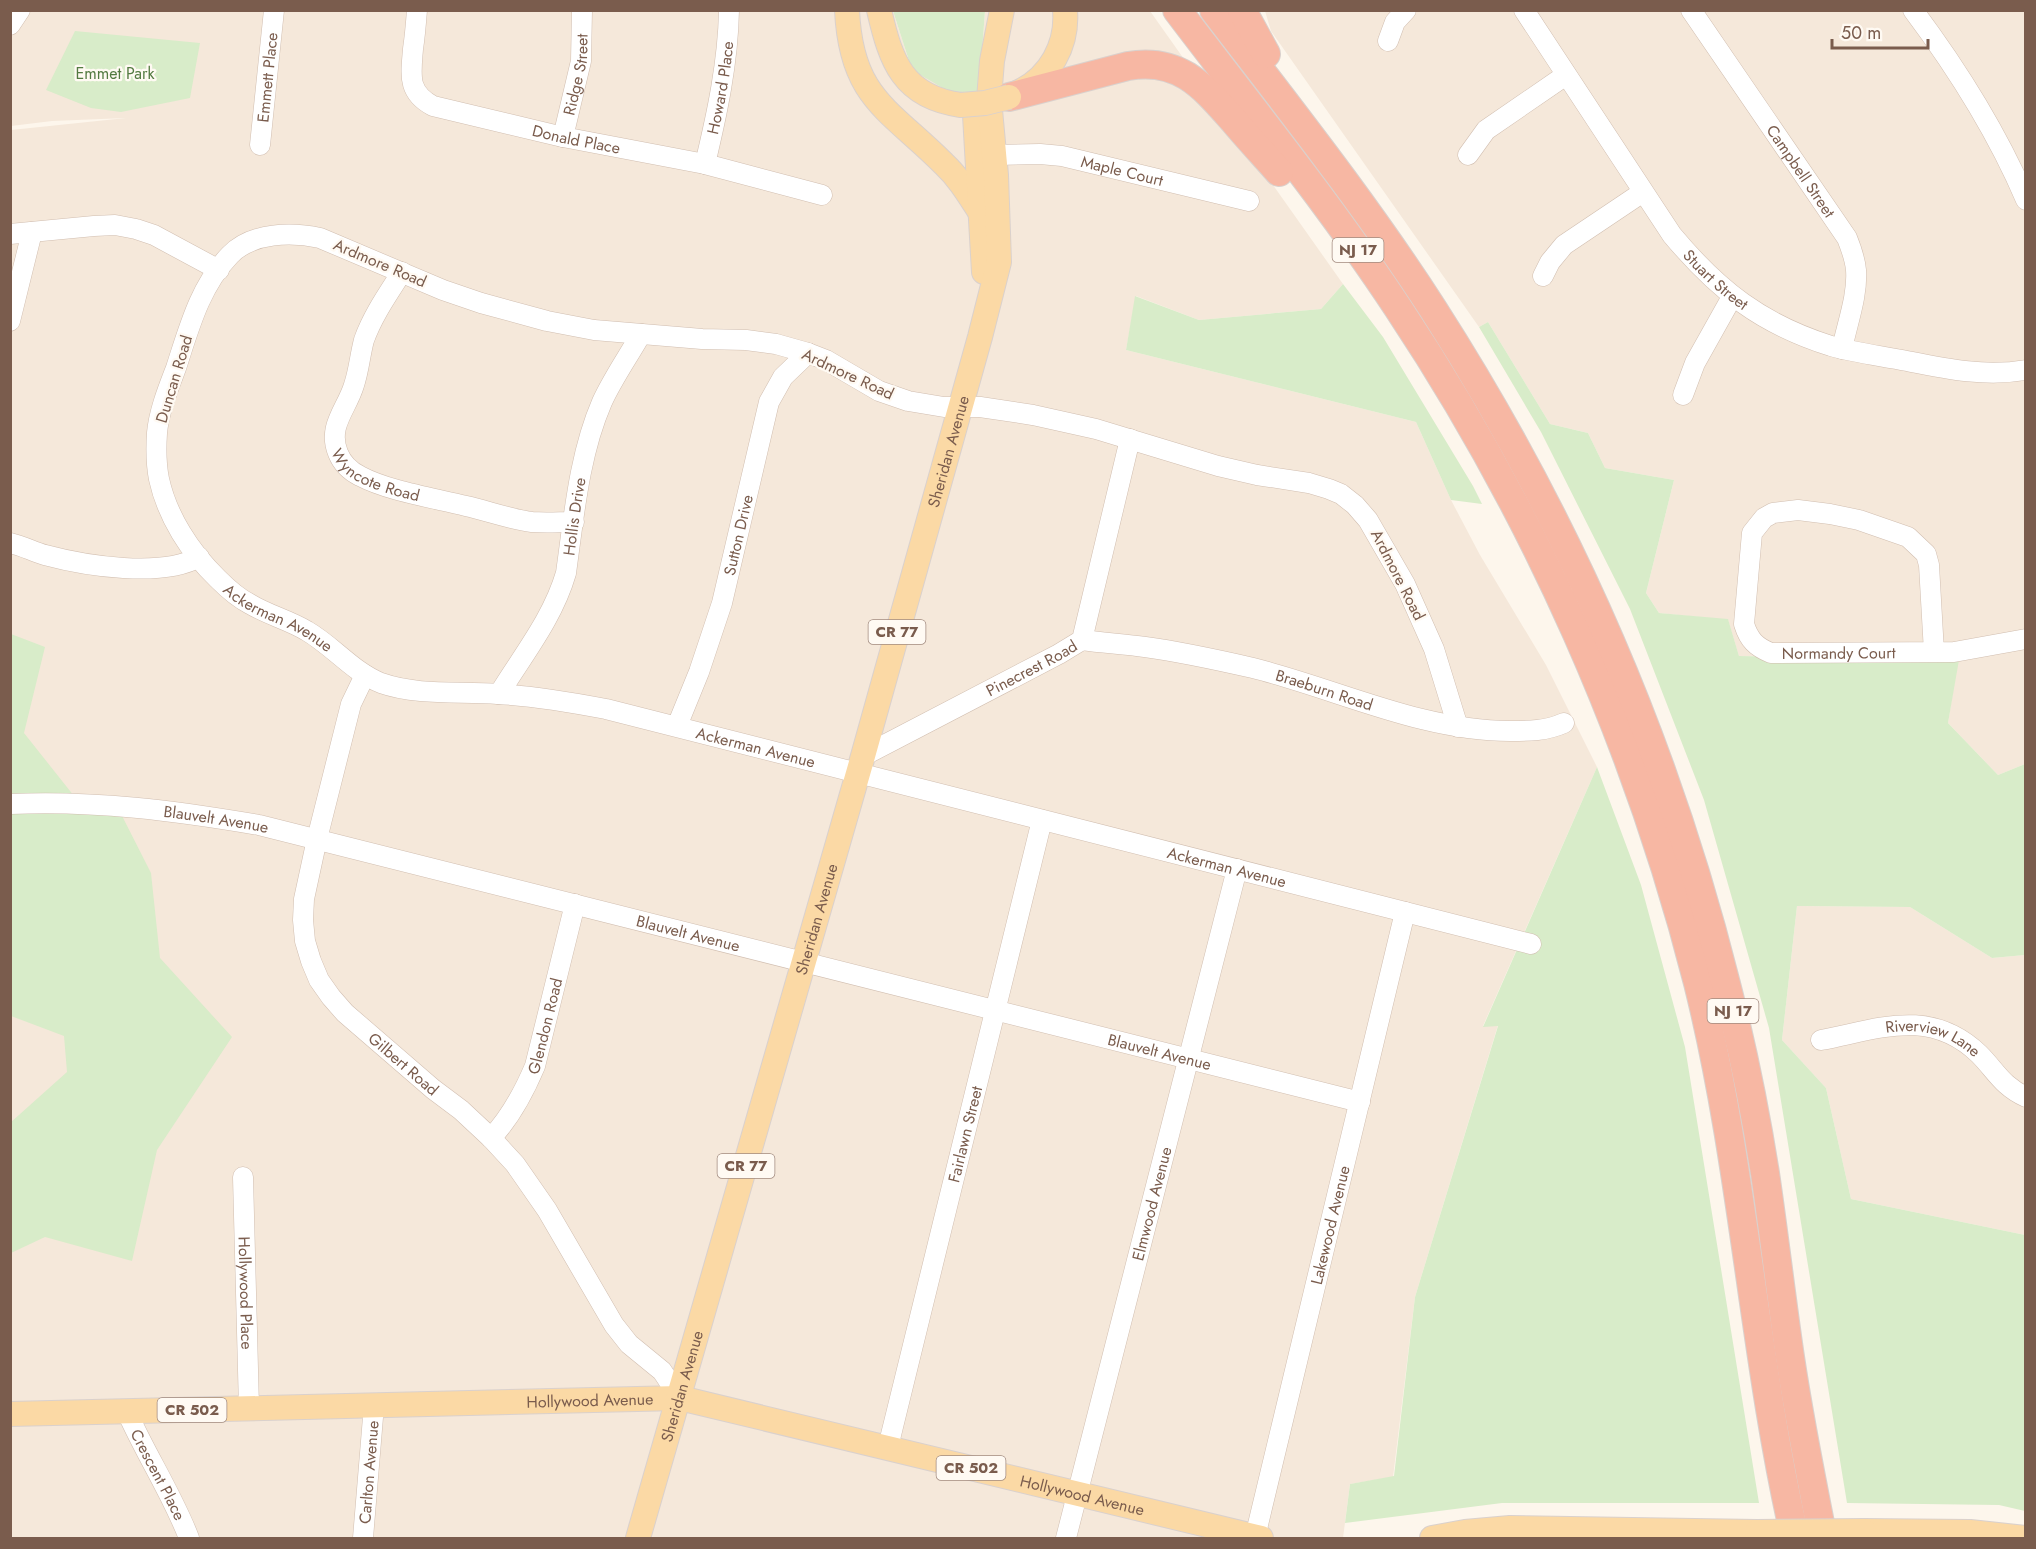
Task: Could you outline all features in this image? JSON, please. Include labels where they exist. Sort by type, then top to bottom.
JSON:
[{"type":"highway","name":"NJ 17","points":[[1178,10],[1329,209],[1415,334],[1471,425],[1537,547],[1573,624],[1612,717],[1660,851],[1698,984],[1724,1098],[1768,1398],[1792,1530]]},
{"type":"highway","name":"NJ 17","points":[[1214,10],[1365,210],[1431,306],[1480,385],[1526,466],[1569,549],[1603,623],[1659,764],[1705,907],[1727,988],[1765,1172],[1797,1404],[1823,1539]]},
{"type":"highway","points":[[1242,10],[1310,136]]},
{"type":"highway","points":[[1009,97],[1139,64],[1163,66],[1188,75],[1206,89],[1293,187],[1371,269]]},
{"type":"main road","points":[[847,10],[850,45],[865,83],[886,112],[952,172],[981,214]]},
{"type":"main road","points":[[879,10],[889,49],[907,80],[916,88],[939,100],[961,105],[985,103],[1009,97],[1037,81],[1051,65],[1063,37],[1065,10]]},
{"type":"main road","name":"Sheridan Avenue","points":[[638,1539],[804,962],[959,407],[981,337],[999,262],[986,156],[975,121],[975,81],[980,42],[988,10]]},
{"type":"main road","name":"Sheridan Avenue","points":[[988,301],[982,262],[981,214],[990,119],[990,80],[1002,10]]},
{"type":"main road","points":[[926,146],[958,155],[986,156]]},
{"type":"main road","name":"Hollywood Avenue","points":[[10,1414],[680,1398],[1245,1536]]},
{"type":"main road","points":[[1445,1537],[1481,1530],[1510,1528],[1757,1532],[1970,1532],[2025,1539]]},
{"type":"street","points":[[10,25],[20,10]]},
{"type":"street","name":"Emmett Place","points":[[260,145],[274,10]]},
{"type":"street","name":"Donald Place","points":[[417,10],[410,72],[417,94],[434,106],[563,137],[705,164],[822,195]]},
{"type":"street","name":"Ridge Street","points":[[563,137],[581,61],[582,10]]},
{"type":"street","name":"Howard Place","points":[[705,164],[720,100],[729,10]]},
{"type":"street","points":[[1388,41],[1395,22],[1406,10]]},
{"type":"street","name":"Stuart Street","points":[[1524,10],[1671,235],[1695,263],[1732,297],[1764,318],[1797,334],[1842,349],[1956,371],[1991,373],[2025,370]]},
{"type":"street","name":"Campbell Street","points":[[1691,10],[1847,238],[1856,270],[1856,286],[1842,349]]},
{"type":"street","points":[[1913,10],[1972,94],[1993,131],[2025,200]]},
{"type":"street","points":[[1468,155],[1486,130],[1566,75]]},
{"type":"street","name":"Maple Court","points":[[986,156],[1040,154],[1062,156],[1250,201]]},
{"type":"street","points":[[1543,276],[1550,262],[1563,246],[1643,192]]},
{"type":"street","points":[[10,234],[115,225],[154,235],[219,270]]},
{"type":"street","points":[[10,321],[32,232]]},
{"type":"street","name":"Ardmore Road","points":[[219,270],[231,254],[247,244],[265,237],[303,234],[320,238],[471,300],[547,321],[594,330],[776,344],[826,360],[893,397],[944,407],[980,407],[1033,415],[1130,439],[1218,466],[1309,483],[1329,489],[1341,494],[1355,505],[1377,533],[1405,584],[1434,649],[1458,728]]},
{"type":"street","name":"Duncan Road","points":[[199,557],[175,522],[166,502],[158,468],[157,432],[162,408],[199,302],[207,285],[219,270]]},
{"type":"street","name":"Wyncote Road","points":[[402,272],[372,320],[364,341],[350,397],[338,417],[335,441],[338,454],[344,464],[362,478],[405,492],[509,518],[533,522],[574,522]]},
{"type":"street","points":[[1683,395],[1695,363],[1732,297]]},
{"type":"street","name":"Hollis Drive","points":[[499,694],[553,609],[561,592],[585,455],[592,430],[615,376],[641,334]]},
{"type":"street","name":"Sutton Drive","points":[[677,726],[699,672],[722,603],[768,402],[783,377],[808,353]]},
{"type":"street","name":"Pinecrest Road","points":[[860,764],[1082,640],[1130,439]]},
{"type":"street","name":"Normandy Court","points":[[1934,652],[1929,565],[1926,554],[1908,537],[1859,520],[1798,510],[1773,513],[1764,518],[1752,533],[1744,624],[1748,635],[1761,649],[1772,653],[1954,652],[2025,639]]},
{"type":"street","points":[[10,543],[75,562],[106,567],[176,566],[189,563],[199,557]]},
{"type":"street","name":"Ackerman Avenue","points":[[199,557],[217,578],[250,605],[308,631],[365,675],[397,687],[435,692],[555,699],[860,764],[1042,820],[1531,944]]},
{"type":"street","name":"Braeburn Road","points":[[1082,640],[1146,647],[1224,661],[1257,669],[1342,697],[1458,728],[1498,731],[1550,730],[1564,723]]},
{"type":"street","name":"Gilbert Road","points":[[365,675],[351,704],[304,899],[305,941],[319,980],[345,1013],[433,1089],[461,1110],[515,1164],[536,1192],[614,1325],[629,1344],[662,1371],[680,1398]]},
{"type":"street","name":"Blauvelt Avenue","points":[[10,804],[83,804],[142,808],[259,825],[1360,1102]]},
{"type":"street","name":"Fairlawn Street","points":[[888,1448],[1042,820]]},
{"type":"street","name":"Elmwood Avenue","points":[[1066,1539],[1237,869]]},
{"type":"street","name":"Glendon Road","points":[[491,1138],[514,1109],[535,1066],[575,904]]},
{"type":"street","name":"Lakewood Avenue","points":[[1245,1536],[1360,1102],[1405,912]]},
{"type":"street","name":"Riverview Lane","points":[[1821,1040],[1897,1025],[1917,1024],[1932,1027],[1948,1032],[1961,1040],[1978,1053],[2010,1090],[2025,1097]]},
{"type":"street","name":"Hollywood Place","points":[[243,1177],[249,1408]]},
{"type":"street","name":"Carlton Avenue","points":[[363,1539],[374,1406]]},
{"type":"street","name":"Crescent Place","points":[[128,1412],[171,1497],[189,1539]]},
{"type":"shaded area","points":[[11,11],[893,11],[912,70],[979,92],[985,11],[1150,11],[1343,284],[1321,309],[1199,320],[1136,296],[1126,350],[1416,422],[1451,500],[1480,555],[1546,665],[1597,767],[1483,1026],[1498,1025],[1415,1297],[1393,1477],[1350,1484],[1343,1538],[11,1538],[11,130],[126,118],[52,121],[11,126]]},
{"type":"shaded area","points":[[1265,11],[2025,11],[2025,764],[1998,775],[1948,723],[1958,660],[1739,656],[1728,620],[1659,613],[1646,593],[1674,480],[1605,468],[1588,433],[1550,424],[1488,322],[1479,327],[1271,31]]},
{"type":"shaded area","points":[[1797,906],[1910,907],[1992,958],[2025,955],[2025,1235],[1851,1199],[1826,1088],[1782,1040]]},
{"type":"green space","points":[[893,11],[985,11],[979,93],[948,91],[912,70]]},
{"type":"green space","name":"Emmet Park","points":[[75,31],[200,43],[190,98],[121,112],[91,108],[46,90]]},
{"type":"green space","points":[[1343,284],[1383,337],[1482,504],[1451,500],[1416,422],[1126,350],[1135,296],[1199,320],[1321,309]]},
{"type":"green space","points":[[1488,322],[1550,424],[1588,433],[1605,468],[1674,480],[1646,593],[1659,613],[1728,619],[1739,656],[1959,660],[1948,723],[1998,775],[2025,764],[2025,955],[1992,958],[1910,907],[1797,906],[1782,1040],[1826,1088],[1851,1199],[2025,1235],[2025,1511],[1999,1505],[1847,1503],[1769,1028],[1704,800],[1630,609],[1541,432],[1479,327]]},
{"type":"green space","points":[[11,634],[45,647],[24,733],[74,796],[116,804],[151,873],[160,958],[232,1037],[157,1150],[132,1261],[45,1237],[11,1253],[10,1123],[67,1072],[64,1036],[11,1016]]},
{"type":"green space","points":[[1597,767],[1641,885],[1685,1047],[1759,1503],[1502,1503],[1345,1523],[1350,1484],[1394,1476],[1415,1297],[1498,1026],[1483,1027]]}]
